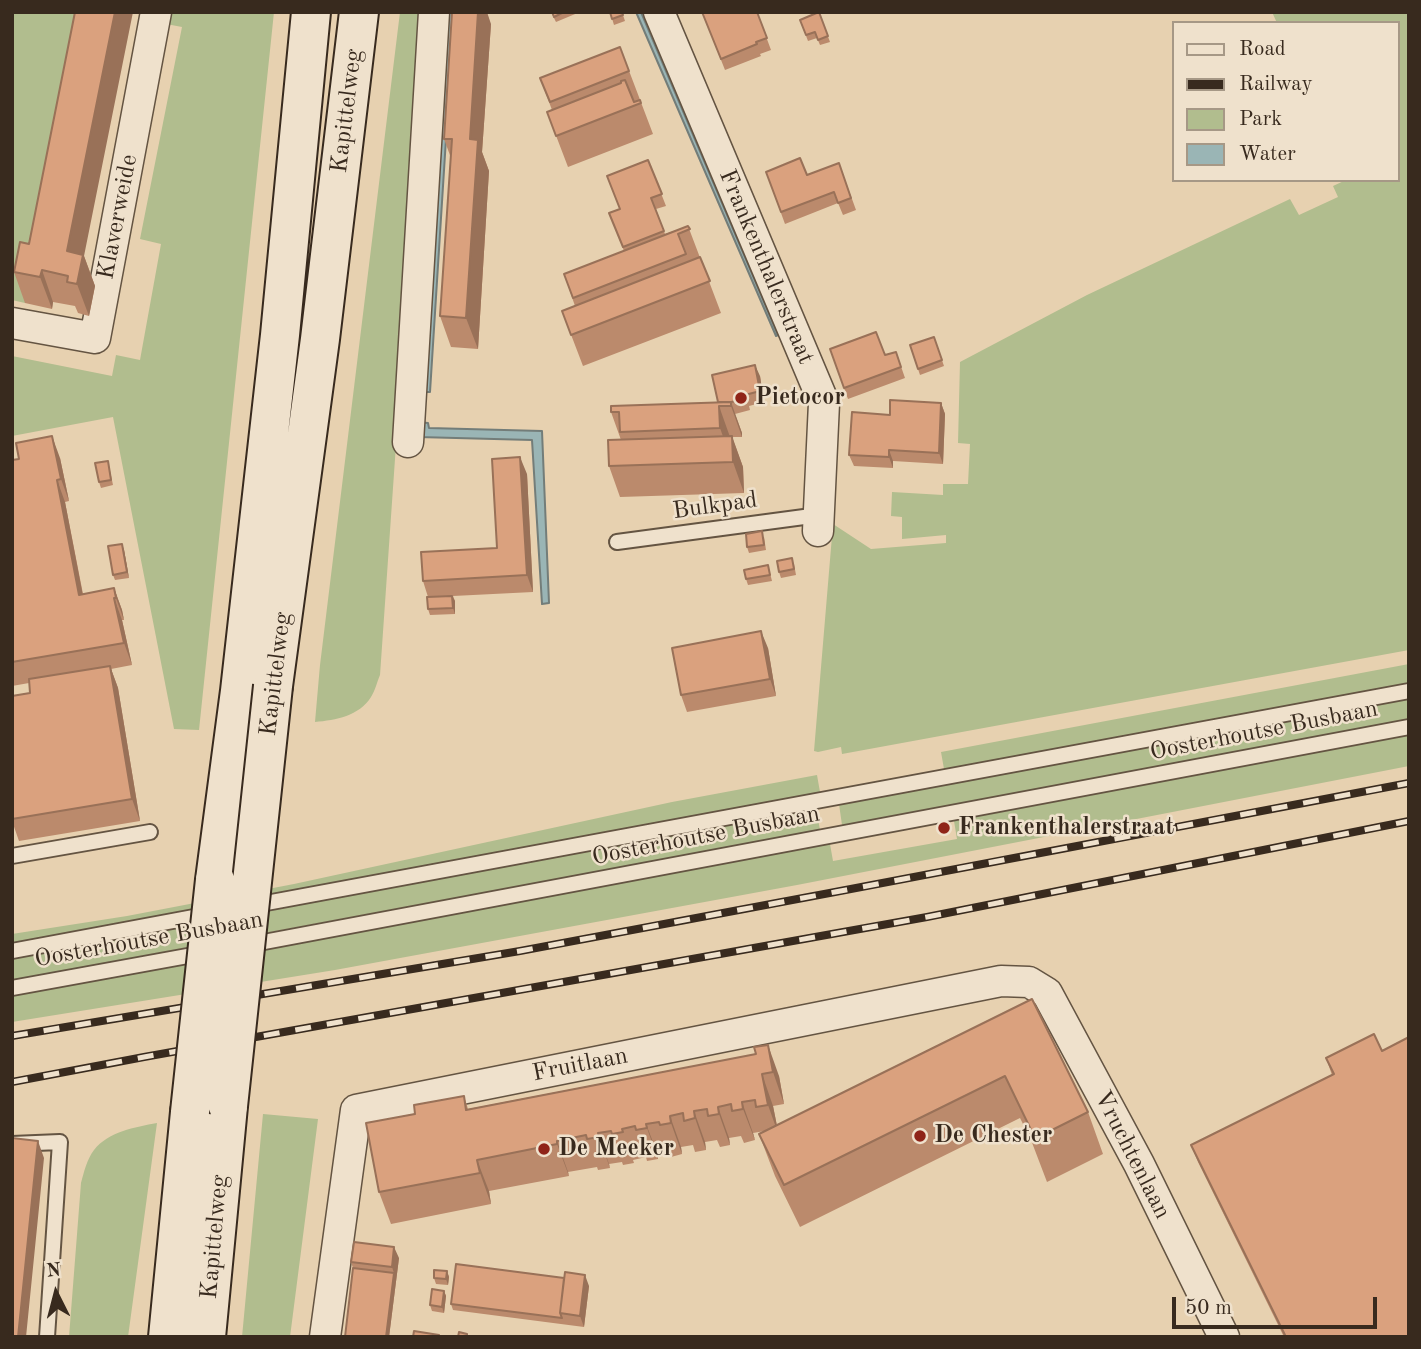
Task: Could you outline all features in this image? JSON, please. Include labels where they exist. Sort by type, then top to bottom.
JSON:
[{"type":"street","name":"Klaverweide","points":[[12,323],[95,338],[156,12]]},
{"type":"street","name":"Kapittelweg","points":[[206,1337],[228,1106],[280,335],[311,12]]},
{"type":"street","name":"Kapittelweg","points":[[168,1337],[215,880],[257,688],[318,353],[359,12]]},
{"type":"street","points":[[408,442],[434,12]]},
{"type":"street","name":"Frankenthalerstraat","points":[[659,12],[824,403],[818,523]]},
{"type":"street","name":"Fruitlaan","points":[[325,1337],[356,1110],[1001,981],[1029,982]]},
{"type":"street","name":"Vruchtenlaan","points":[[1029,982],[1047,993],[1139,1164],[1224,1337]]},
{"type":"lane","name":"Bulkpad","points":[[617,542],[818,523]]},
{"type":"lane","name":"Oosterhoutse Busbaan","points":[[12,951],[1409,691]]},
{"type":"lane","name":"Oosterhoutse Busbaan","points":[[12,988],[1409,727]]},
{"type":"lane","points":[[12,856],[150,832]]},
{"type":"lane","points":[[12,1144],[61,1142],[47,1337]]},
{"type":"green space","points":[[12,12],[93,12],[25,303],[12,300]]},
{"type":"green space","points":[[164,12],[274,12],[199,730],[174,729],[113,417],[12,436],[12,356],[112,376],[116,355],[140,360],[161,244],[140,239],[182,27],[161,23]]},
{"type":"green space","points":[[400,12],[426,12],[380,675],[372,695],[360,709],[339,718],[315,722],[320,665]]},
{"type":"green space","points":[[1272,12],[1409,12],[1409,650],[842,754],[841,747],[814,751],[833,524],[871,549],[946,543],[946,535],[902,539],[902,517],[891,516],[892,492],[943,495],[943,484],[968,484],[970,444],[958,443],[960,362],[1087,295],[1290,199],[1299,215],[1338,197],[1333,186],[1342,182],[1400,182],[1400,21],[1276,21]]},
{"type":"green space","points":[[1409,664],[1409,683],[944,769],[941,752]]},
{"type":"green space","points":[[1409,698],[1409,719],[842,825],[839,804]]},
{"type":"green space","points":[[1409,735],[1409,766],[797,885],[335,970],[12,1022],[12,996],[830,844],[833,861],[957,839],[954,821]]},
{"type":"green space","points":[[817,775],[820,792],[12,944],[12,934],[127,916],[294,884],[672,802]]},
{"type":"green space","points":[[816,808],[820,830],[12,980],[12,958]]},
{"type":"green space","points":[[263,1114],[318,1119],[290,1337],[242,1337]]},
{"type":"green space","points":[[157,1123],[128,1337],[69,1337],[81,1183],[88,1161],[100,1144],[114,1135]]},
{"type":"water","points":[[447,12],[454,12],[430,392],[420,392]]},
{"type":"water","points":[[636,12],[641,12],[778,335],[776,336]]},
{"type":"water","points":[[418,422],[428,423],[429,428],[542,431],[549,603],[542,604],[532,440],[418,437]]},
{"type":"building","points":[[75,12],[115,12],[67,251],[83,255],[77,284],[67,282],[68,276],[42,270],[40,277],[14,272],[20,242],[29,244]]},
{"type":"building","points":[[452,12],[478,12],[470,139],[478,140],[466,318],[440,316],[452,139],[444,139]]},
{"type":"building","points":[[610,12],[622,12],[623,15],[612,19]]},
{"type":"building","points":[[702,12],[757,12],[767,38],[721,59]]},
{"type":"building","points":[[819,12],[828,36],[818,40],[815,32],[806,35],[800,20]]},
{"type":"building","points":[[620,47],[629,71],[550,102],[540,78]]},
{"type":"building","points":[[625,80],[634,102],[640,100],[641,103],[556,136],[547,112]]},
{"type":"building","points":[[800,158],[807,175],[839,163],[851,198],[838,203],[834,192],[781,212],[766,172]]},
{"type":"building","points":[[648,160],[662,194],[651,198],[664,231],[623,247],[609,213],[620,209],[607,176]]},
{"type":"building","points":[[688,226],[690,229],[678,234],[686,254],[573,298],[564,274]]},
{"type":"building","points":[[700,257],[710,281],[571,335],[562,311]]},
{"type":"building","points":[[876,332],[885,355],[896,352],[901,367],[844,388],[830,349]]},
{"type":"building","points":[[934,337],[942,360],[918,369],[910,345]]},
{"type":"building","points":[[755,365],[760,391],[745,395],[746,399],[718,402],[712,375]]},
{"type":"building","points":[[890,400],[941,403],[939,453],[889,450],[889,457],[849,455],[852,412],[890,415]]},
{"type":"building","points":[[731,402],[731,406],[719,406],[720,428],[620,432],[619,412],[611,412],[611,406]]},
{"type":"building","points":[[52,436],[61,479],[57,480],[79,595],[114,588],[124,643],[12,662],[12,460],[19,459],[16,443]]},
{"type":"building","points":[[732,436],[733,462],[609,466],[608,440]]},
{"type":"building","points":[[520,457],[527,575],[423,581],[421,552],[497,548],[492,459]]},
{"type":"building","points":[[108,461],[111,480],[99,482],[95,463]]},
{"type":"building","points":[[762,531],[764,545],[747,547],[746,534]]},
{"type":"building","points":[[122,544],[127,572],[113,575],[108,546]]},
{"type":"building","points":[[792,558],[794,569],[779,572],[777,561]]},
{"type":"building","points":[[768,565],[770,575],[746,579],[744,570]]},
{"type":"building","points":[[452,596],[453,608],[428,609],[427,597]]},
{"type":"building","points":[[761,631],[770,679],[681,695],[672,648]]},
{"type":"building","points":[[110,666],[132,799],[12,819],[12,696],[30,693],[29,679]]},
{"type":"building","points":[[1032,999],[1088,1112],[1032,1140],[1029,1135],[1033,1134],[1005,1076],[784,1185],[759,1134]]},
{"type":"building","points":[[1374,1034],[1382,1051],[1409,1037],[1409,1337],[1286,1337],[1191,1145],[1334,1074],[1326,1058]]},
{"type":"building","points":[[768,1045],[773,1072],[762,1074],[768,1105],[756,1107],[755,1100],[742,1102],[743,1109],[732,1111],[731,1104],[718,1107],[719,1114],[708,1116],[707,1109],[694,1111],[695,1118],[684,1121],[683,1113],[670,1116],[671,1123],[646,1124],[647,1128],[636,1130],[635,1126],[622,1129],[623,1132],[598,1133],[599,1137],[587,1139],[586,1135],[557,1141],[557,1144],[477,1160],[480,1173],[379,1192],[366,1123],[415,1114],[414,1105],[464,1096],[466,1110],[756,1054],[754,1047]]},
{"type":"building","points":[[12,1138],[38,1141],[18,1337],[12,1337]]},
{"type":"building","points":[[354,1242],[394,1247],[392,1267],[351,1262]]},
{"type":"building","points":[[456,1264],[564,1278],[560,1313],[562,1318],[451,1304]]},
{"type":"building","points":[[353,1268],[394,1273],[386,1337],[345,1337]]},
{"type":"building","points":[[434,1270],[447,1271],[446,1279],[434,1278]]},
{"type":"building","points":[[565,1272],[585,1275],[580,1316],[560,1313]]},
{"type":"building","points":[[432,1289],[444,1291],[442,1307],[430,1305]]},
{"type":"building","points":[[414,1331],[439,1335],[413,1337]]},
{"type":"building","points":[[459,1332],[467,1334],[467,1337],[458,1337]]},
{"type":"railway","points":[[12,1036],[520,951],[1409,783]]},
{"type":"railway","points":[[12,1082],[927,917],[1409,821]]},
{"type":"place","name":"Pietocor","points":[[741,398]]},
{"type":"place","name":"Frankenthalerstraat","points":[[944,828]]},
{"type":"place","name":"De Chester","points":[[920,1136]]},
{"type":"place","name":"De Meeker","points":[[544,1149]]}]
